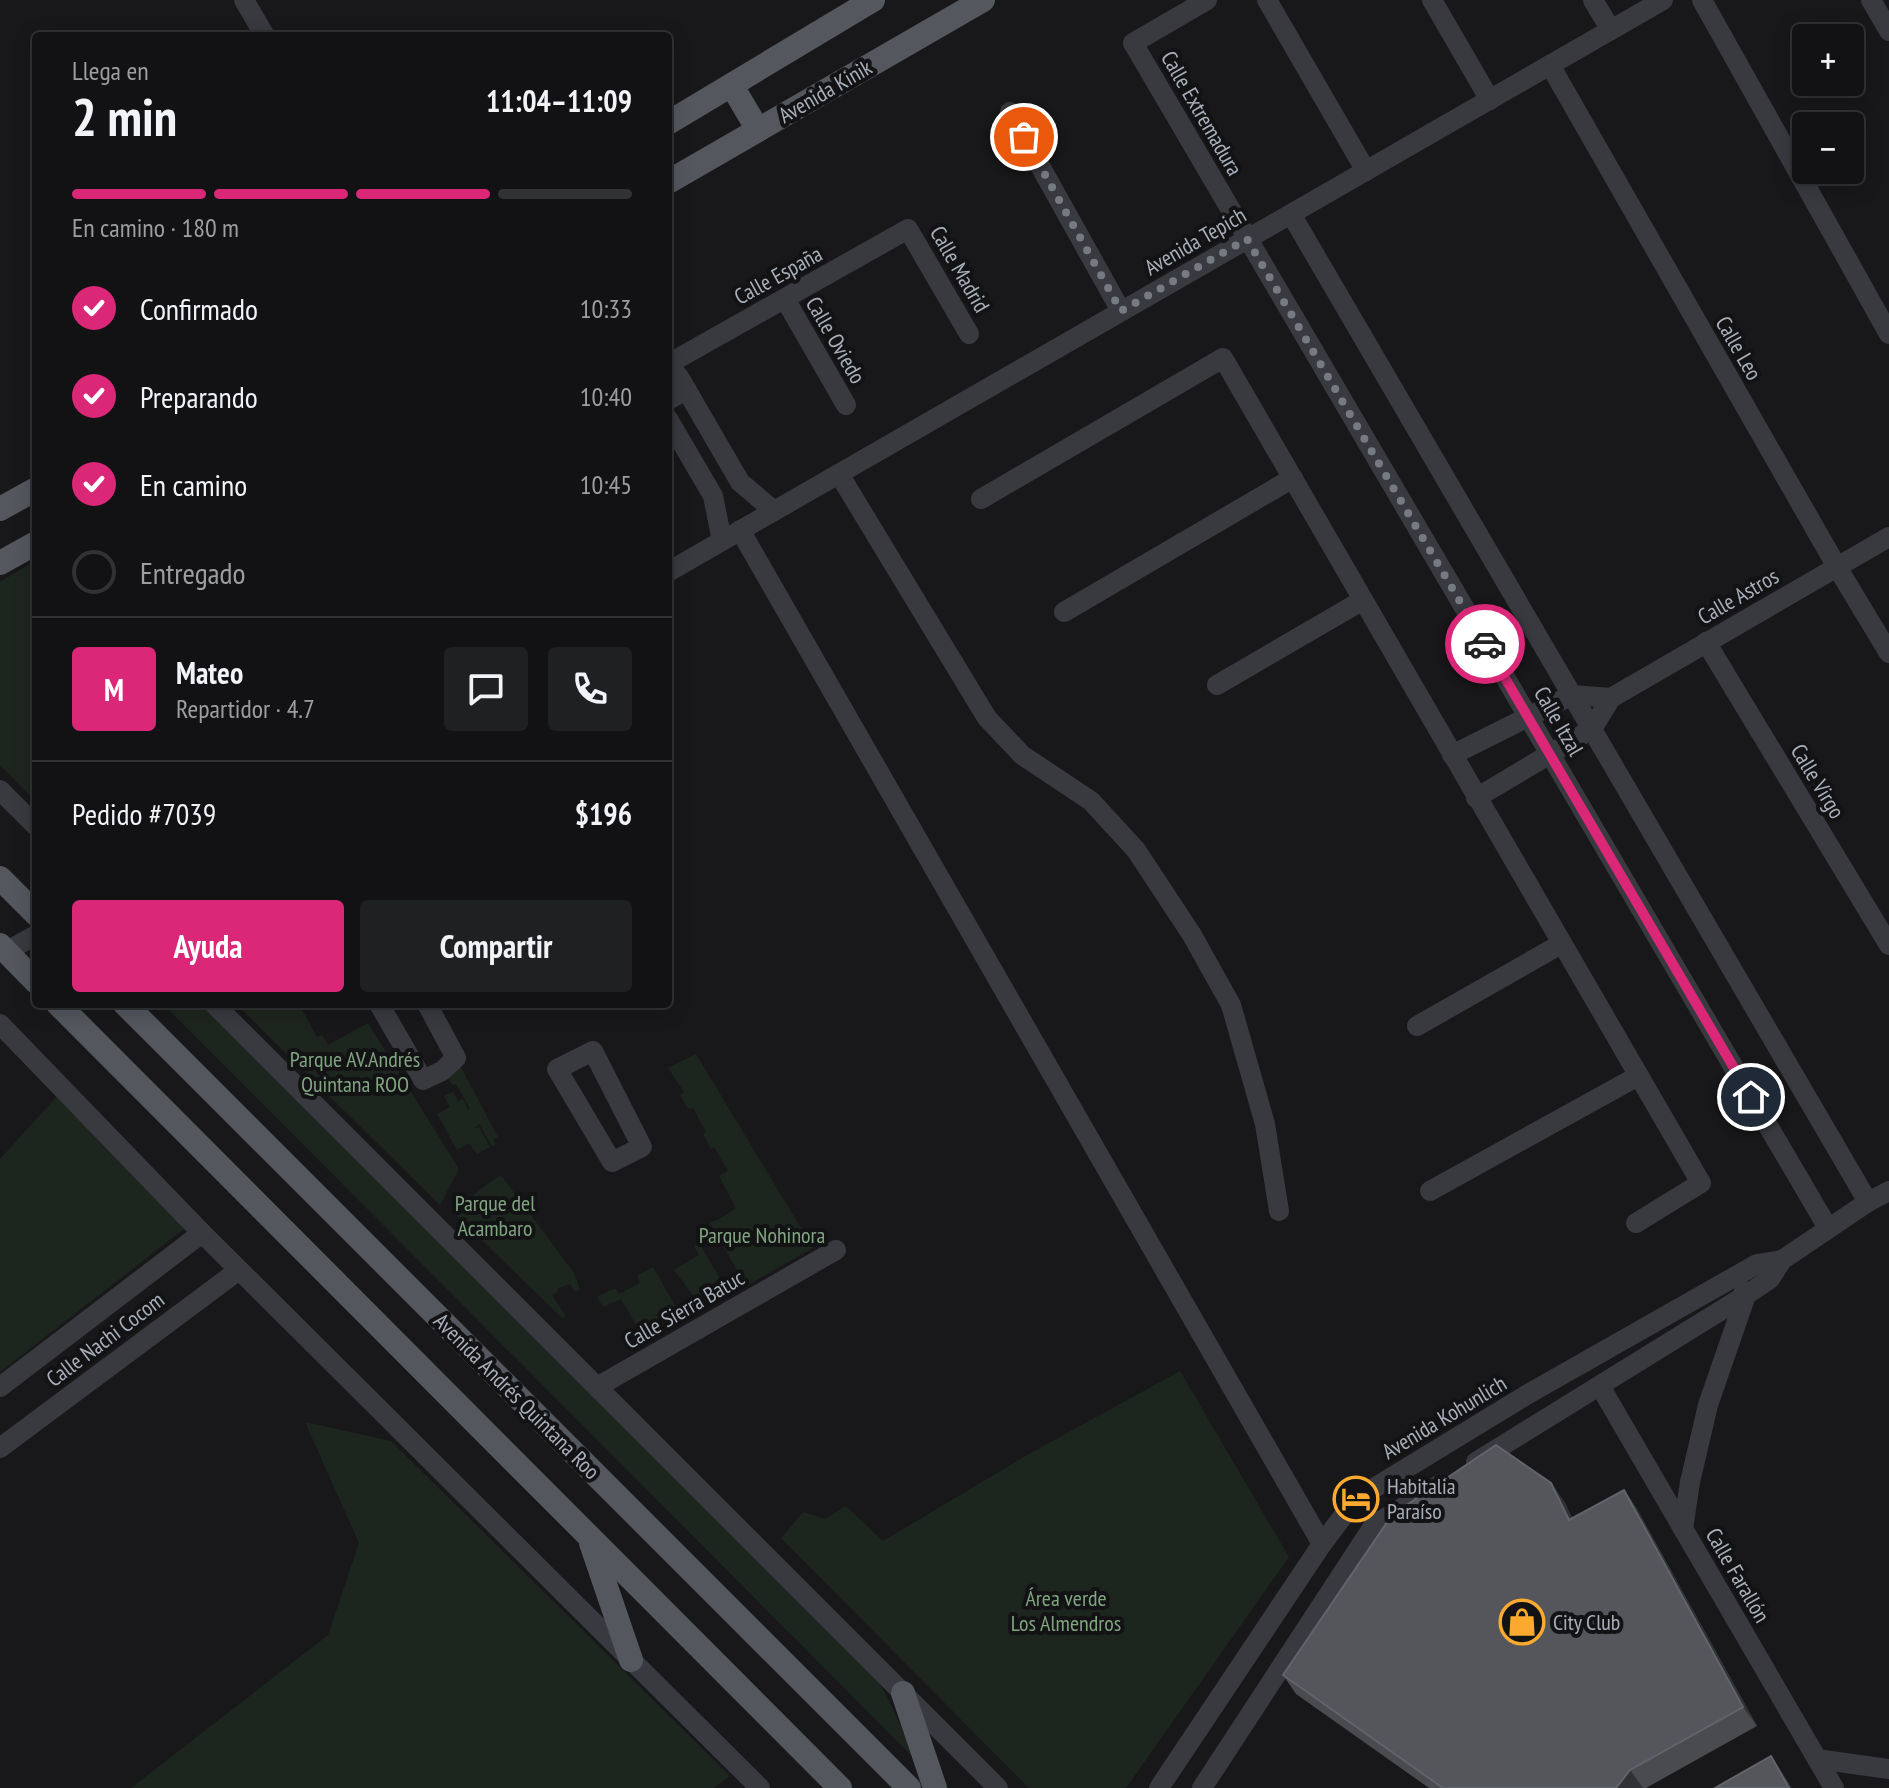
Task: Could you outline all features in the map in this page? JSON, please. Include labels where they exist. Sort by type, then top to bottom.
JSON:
[{"type":"main road","points":[[672,121],[873,0]]},
{"type":"main road","name":"Avenida Kinik","points":[[672,180],[956,7],[983,0]]},
{"type":"main road","points":[[732,86],[758,130]]},
{"type":"main road","points":[[0,509],[32,491]]},
{"type":"main road","points":[[0,563],[32,545]]},
{"type":"main road","points":[[0,878],[32,910]]},
{"type":"main road","points":[[3,948],[32,978]]},
{"type":"main road","points":[[62,1008],[840,1788]]},
{"type":"main road","name":"Avenida Andrés Quintana Roo","points":[[129,1008],[909,1788]]},
{"type":"main road","points":[[589,1537],[631,1660]]},
{"type":"main road","points":[[903,1693],[935,1788]]},
{"type":"street","points":[[244,0],[263,32]]},
{"type":"street","name":"Calle Extremadura","points":[[1207,0],[1133,43],[1247,239]]},
{"type":"street","points":[[1267,0],[1366,171]]},
{"type":"street","points":[[1432,0],[1490,100]]},
{"type":"street","points":[[1593,0],[1611,30]]},
{"type":"street","name":"Avenida Tepich","points":[[672,570],[1663,0]]},
{"type":"street","points":[[1702,0],[1889,334]]},
{"type":"street","points":[[1871,0],[1889,31]]},
{"type":"street","name":"Calle Leo","points":[[1550,65],[1889,653]]},
{"type":"street","points":[[1010,112],[1121,311]]},
{"type":"street","name":"Calle Itzal","points":[[1291,214],[1868,1202]]},
{"type":"street","name":"Calle España","points":[[673,373],[785,299],[908,229]]},
{"type":"street","name":"Calle Madrid","points":[[908,229],[969,334]]},
{"type":"street","name":"Calle Itzal","points":[[1247,239],[1828,1228]]},
{"type":"street","name":"Calle Oviedo","points":[[785,299],[846,405]]},
{"type":"street","points":[[981,499],[1223,358],[1701,1183],[1636,1223]]},
{"type":"street","points":[[673,373],[740,482],[774,511]]},
{"type":"street","points":[[672,426],[713,496],[731,536],[1322,1544]]},
{"type":"street","points":[[839,474],[987,718],[1022,755],[1091,801],[1136,850],[1192,935],[1231,1005],[1265,1124],[1279,1211]]},
{"type":"street","points":[[1064,612],[1293,478]]},
{"type":"street","name":"Calle Astros","points":[[1592,729],[1611,698],[1889,537]]},
{"type":"street","points":[[1217,685],[1363,600]]},
{"type":"street","name":"Calle Virgo","points":[[1706,642],[1889,945]]},
{"type":"street","points":[[1452,755],[1572,695],[1611,698]]},
{"type":"street","points":[[1476,798],[1592,729]]},
{"type":"street","points":[[0,790],[32,822]]},
{"type":"street","points":[[3,948],[32,937]]},
{"type":"street","points":[[1417,1026],[1561,944]]},
{"type":"street","points":[[218,1008],[998,1788]]},
{"type":"street","points":[[381,1008],[423,1080],[442,1071],[456,1058],[429,1008]]},
{"type":"street","points":[[0,1024],[202,1233],[760,1788]]},
{"type":"street","points":[[593,1051],[642,1147],[612,1162],[557,1069],[593,1051]]},
{"type":"street","points":[[1430,1191],[1638,1076]]},
{"type":"street","name":"Avenida Kohunlich","points":[[1202,1788],[1374,1525],[1746,1295],[1770,1279],[1782,1260],[1889,1191]]},
{"type":"street","name":"Calle Nachi Cocom","points":[[0,1387],[202,1233]]},
{"type":"street","name":"Calle Sierra Batuc","points":[[597,1387],[836,1250]]},
{"type":"street","name":"Avenida Kohunlich","points":[[1159,1788],[1322,1544],[1356,1499],[1528,1394],[1757,1264],[1782,1260]]},
{"type":"street","name":"Calle Nachi Cocom","points":[[0,1448],[239,1270]]},
{"type":"street","points":[[1683,1529],[1690,1482],[1708,1405],[1746,1295],[1736,1277]]},
{"type":"street","name":"Calle Farallón","points":[[1600,1386],[1834,1788]]},
{"type":"street","points":[[1817,1759],[1889,1769]]},
{"type":"green space","points":[[32,562],[32,798],[0,765],[0,582]]},
{"type":"green space","points":[[167,1008],[211,1008],[867,1666],[885,1693],[918,1762]]},
{"type":"green space","name":"Parque AV.Andrés Quintana ROO","points":[[240,1008],[301,1008],[317,1037],[322,1035],[328,1045],[368,1023],[459,1169],[440,1205]]},
{"type":"green space","name":"Parque Nohinora","points":[[696,1054],[813,1248],[746,1286],[710,1223],[736,1208],[719,1176],[728,1171],[714,1147],[711,1149],[703,1134],[706,1132],[693,1108],[688,1109],[680,1095],[684,1092],[668,1068]]},
{"type":"green space","points":[[456,1058],[498,1137],[493,1140],[496,1144],[492,1146],[479,1124],[475,1127],[479,1127],[490,1147],[477,1154],[469,1143],[457,1150],[437,1114],[450,1107],[444,1096],[453,1092],[458,1101],[463,1099],[468,1109],[466,1111],[470,1109],[456,1084],[453,1085],[448,1078]]},
{"type":"green space","points":[[61,1092],[189,1225],[0,1372],[0,1159]]},
{"type":"green space","name":"Parque del Acambaro","points":[[501,1175],[574,1273],[580,1290],[574,1291],[570,1284],[557,1289],[558,1292],[552,1295],[566,1316],[563,1319],[453,1212]]},
{"type":"green space","points":[[699,1243],[727,1290],[701,1306],[674,1270],[699,1255],[694,1246]]},
{"type":"green space","points":[[653,1267],[681,1316],[643,1337],[621,1299],[603,1307],[597,1297],[615,1288],[619,1294],[640,1283],[637,1275]]},
{"type":"green space","name":"Área verde Los Almendros","points":[[1180,1371],[1289,1557],[1126,1788],[1029,1788],[781,1538],[803,1512],[825,1519],[846,1506],[883,1541],[1029,1454]]},
{"type":"green space","points":[[305,1422],[391,1441],[730,1776],[714,1788],[131,1788],[328,1635],[359,1543]]},
{"type":"building","name":"City Club","points":[[1496,1445],[1551,1483],[1569,1520],[1624,1490],[1743,1707],[1630,1770],[1616,1788],[1443,1788],[1283,1675],[1392,1515]]},
{"type":"building","points":[[1771,1756],[1789,1788],[1715,1788]]},
{"type":"way so far","points":[[1024,137],[1121,311],[1247,239],[1485,644]]},
{"type":"place","name":"Habitalia Paraíso","points":[[1356,1499]]},
{"type":"place","name":"City Club","points":[[1522,1622]]},
{"type":"route","points":[[1485,644],[1751,1097]]}]
